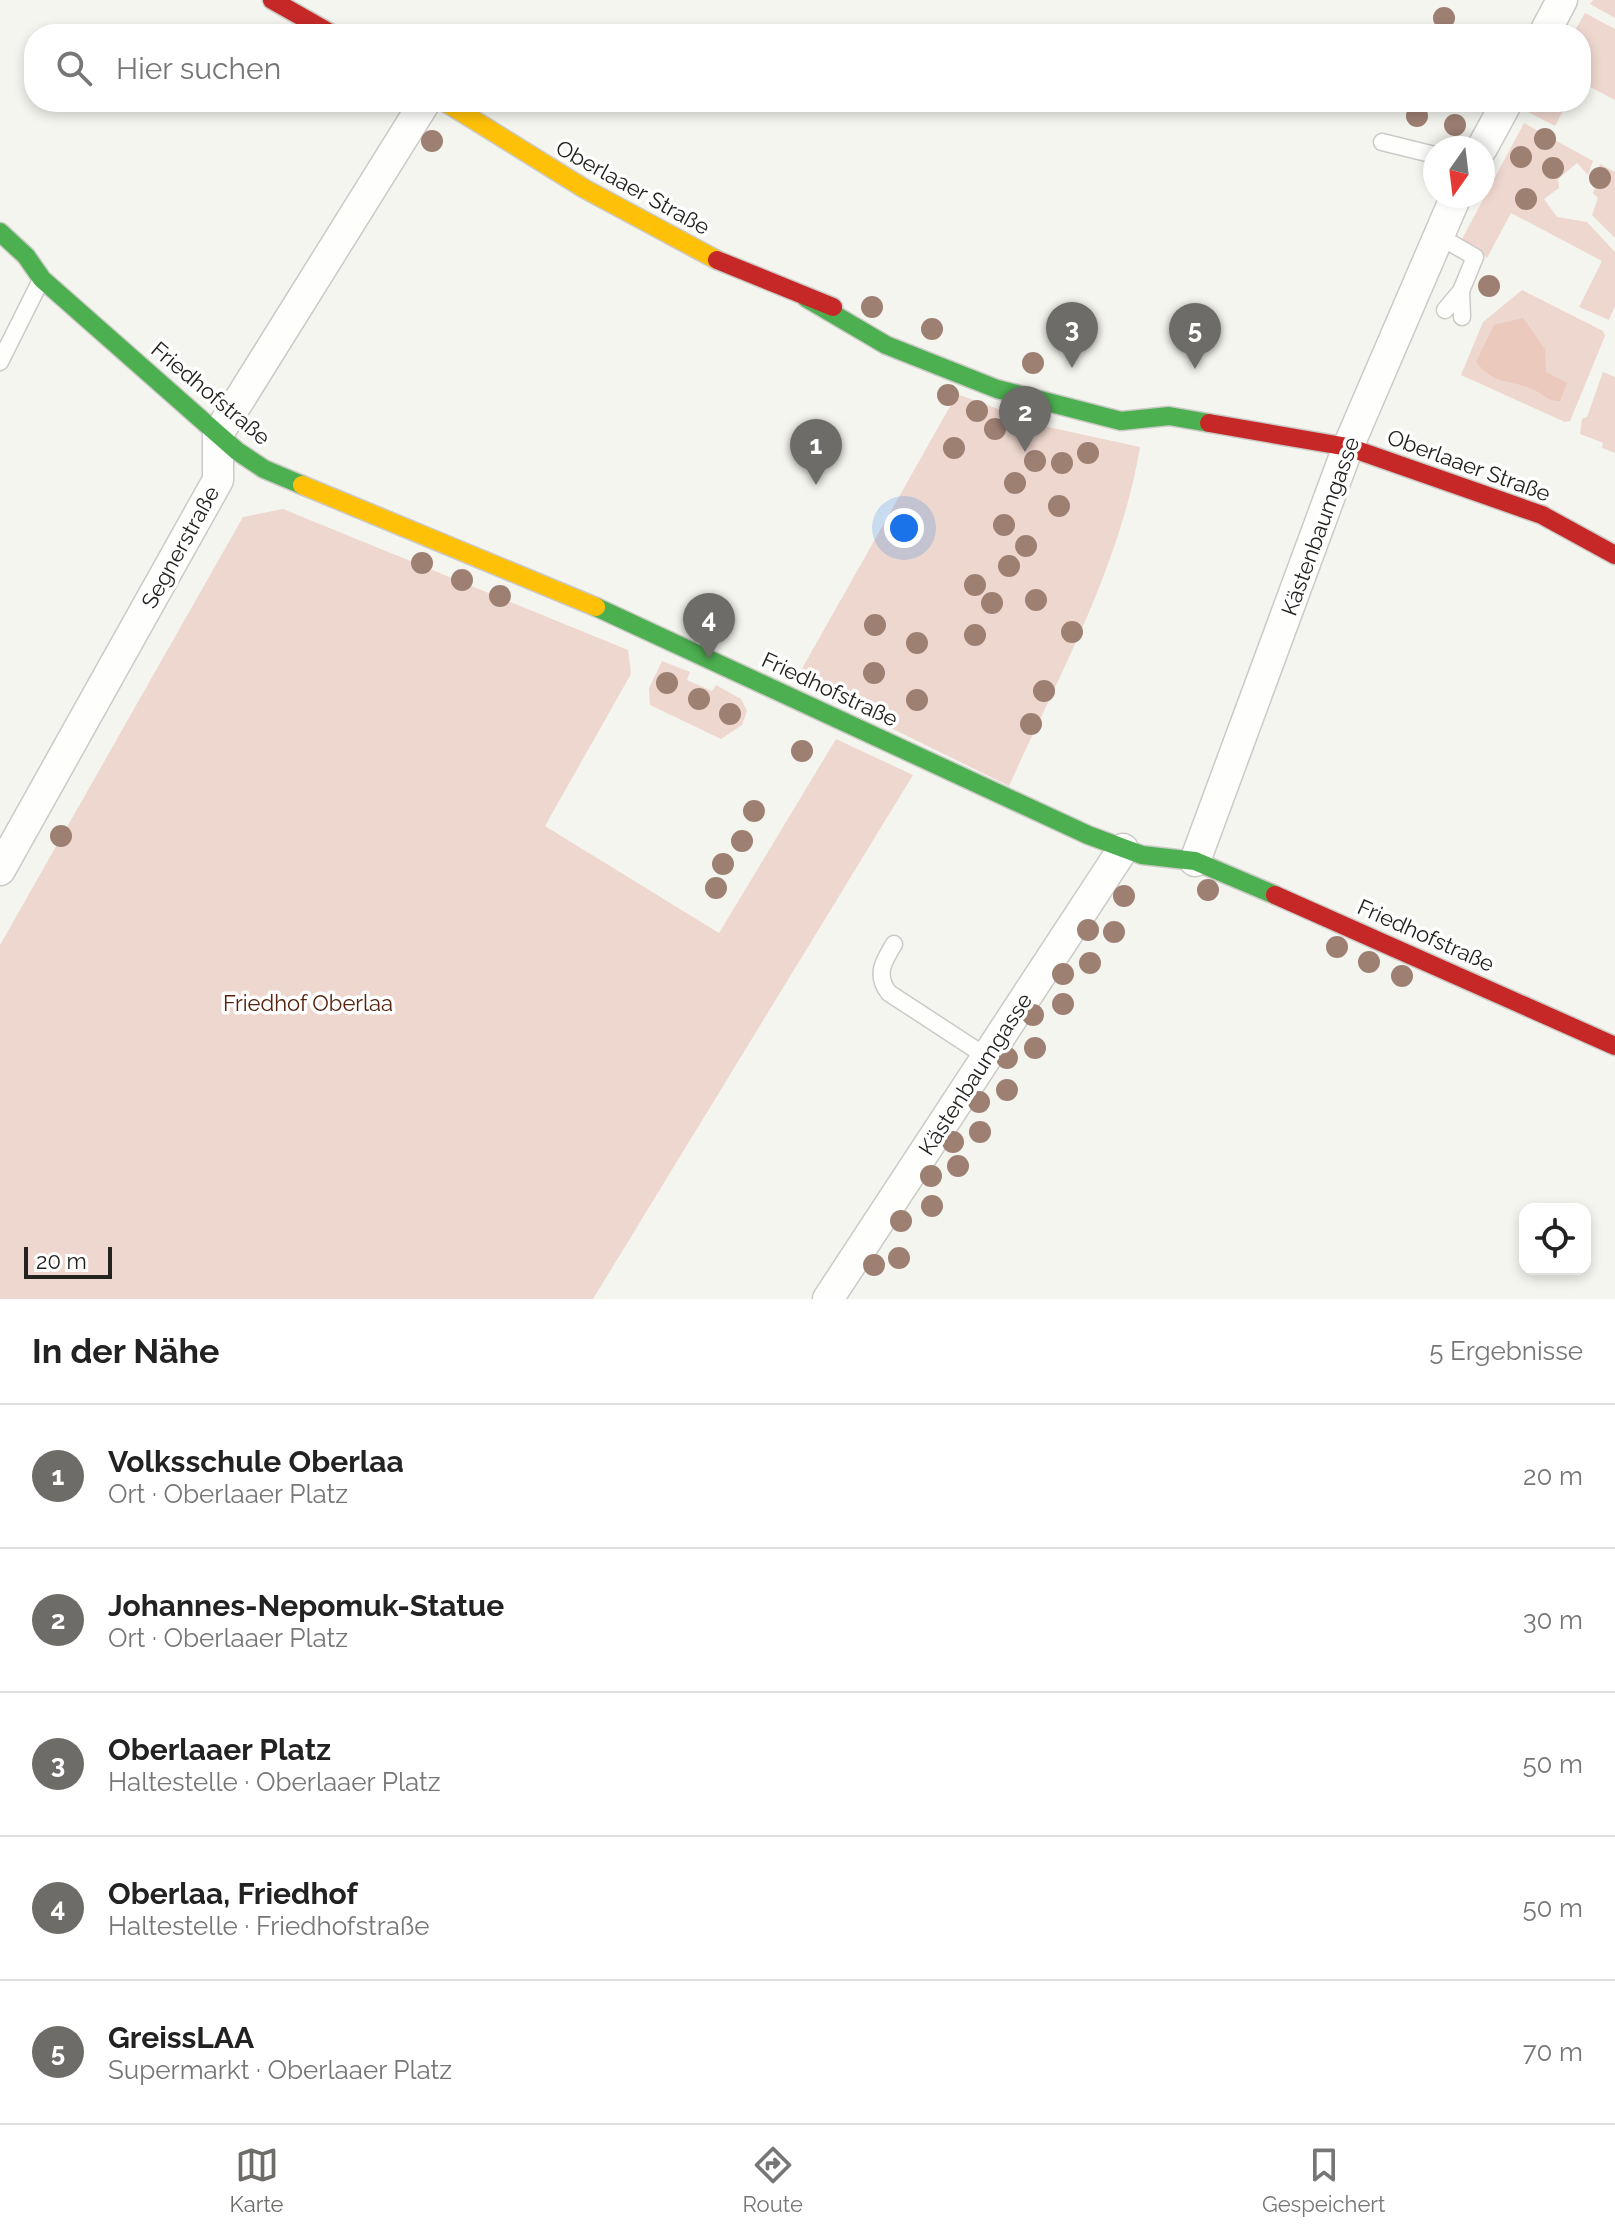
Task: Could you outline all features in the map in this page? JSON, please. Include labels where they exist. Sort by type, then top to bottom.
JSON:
[{"type":"street","points":[[272,0],[314,24]]},
{"type":"street","points":[[1549,24],[1562,0]]},
{"type":"street","points":[[218,434],[419,112]]},
{"type":"street","name":"Oberlaaer Straße","points":[[461,112],[603,200],[698,251],[806,298]]},
{"type":"street","points":[[1489,136],[1502,112]]},
{"type":"street","name":"Kästenbaumgasse","points":[[1195,861],[1348,447],[1450,208]]},
{"type":"street","name":"Friedhofstraße","points":[[0,232],[26,256],[42,279],[218,434],[264,469],[577,598],[1123,849],[1195,861],[1615,1046]]},
{"type":"street","points":[[806,298],[895,328]]},
{"type":"street","points":[[806,298],[886,345],[984,384],[1121,421],[1169,416]]},
{"type":"street","points":[[1142,402],[1169,416]]},
{"type":"street","name":"Oberlaaer Straße","points":[[1169,416],[1348,447],[1542,515],[1615,555]]},
{"type":"street","name":"Segnerstraße","points":[[0,870],[218,480],[218,434]]},
{"type":"street","name":"Kästenbaumgasse","points":[[828,1299],[1123,849]]},
{"type":"lane","points":[[1382,142],[1423,152]]},
{"type":"lane","points":[[1437,235],[1475,257],[1461,291],[1445,310]]},
{"type":"lane","points":[[0,362],[42,279]]},
{"type":"lane","points":[[1461,291],[1462,317]]},
{"type":"lane","points":[[894,944],[880,972],[881,983],[889,993],[987,1057]]},
{"type":"green space","points":[[1593,0],[1615,0],[1615,18],[1590,4]]},
{"type":"green space","points":[[1585,13],[1615,29],[1615,100],[1591,87],[1591,24],[1579,24]]},
{"type":"green space","points":[[1528,112],[1563,112],[1555,126]]},
{"type":"green space","points":[[1524,123],[1593,161],[1588,175],[1577,163],[1558,179],[1559,188],[1544,199],[1557,217],[1587,222],[1615,252],[1615,306],[1609,320],[1579,307],[1602,261],[1511,213],[1487,258],[1462,239],[1479,208],[1495,208],[1495,177]]},
{"type":"green space","points":[[1600,164],[1615,172],[1615,238],[1592,215],[1598,198],[1593,193],[1597,181],[1594,180]]},
{"type":"green space","points":[[1522,290],[1603,331],[1605,336],[1570,421],[1565,422],[1461,375],[1483,322]]},
{"type":"green space","points":[[1603,372],[1615,377],[1615,453],[1602,448],[1603,443],[1580,434],[1582,419],[1587,417]]},
{"type":"green space","points":[[957,394],[1048,427],[1140,447],[1131,492],[1103,578],[1009,786],[795,681]]},
{"type":"green space","name":"Friedhof Oberlaa","points":[[283,509],[628,650],[631,674],[545,826],[719,933],[836,739],[913,775],[593,1299],[0,1299],[0,945],[243,517]]},
{"type":"green space","points":[[662,661],[690,672],[687,680],[712,691],[716,685],[741,699],[747,711],[742,725],[721,739],[650,705],[649,688]]},
{"type":"shaded area","points":[[1523,318],[1545,349],[1546,372],[1567,383],[1560,401],[1496,378],[1476,362],[1494,325]]},
{"type":"traffic: fast","points":[[0,232],[26,256],[42,279],[237,451],[264,469],[302,485]]},
{"type":"traffic: fast","points":[[806,298],[886,345],[997,389],[1121,421],[1169,416],[1209,423]]},
{"type":"traffic: fast","points":[[596,607],[1088,835],[1142,855],[1195,861],[1275,895]]},
{"type":"traffic: slow","points":[[461,112],[585,189],[717,260]]},
{"type":"traffic: slow","points":[[302,485],[596,607]]},
{"type":"traffic: jam","points":[[272,0],[314,24]]},
{"type":"traffic: jam","points":[[717,260],[833,307]]},
{"type":"traffic: jam","points":[[1209,423],[1348,447],[1542,515],[1615,555]]},
{"type":"traffic: jam","points":[[1275,895],[1615,1046]]},
{"type":"place","name":"Oberlaaer Platz","points":[[1072,368]]},
{"type":"place","name":"GreissLAA","points":[[1195,369]]},
{"type":"place","name":"Johannes-Nepomuk-Statue","points":[[1025,452]]},
{"type":"place","name":"Volksschule Oberlaa","points":[[816,485]]},
{"type":"place","name":"Oberlaa, Friedhof","points":[[709,659]]}]
